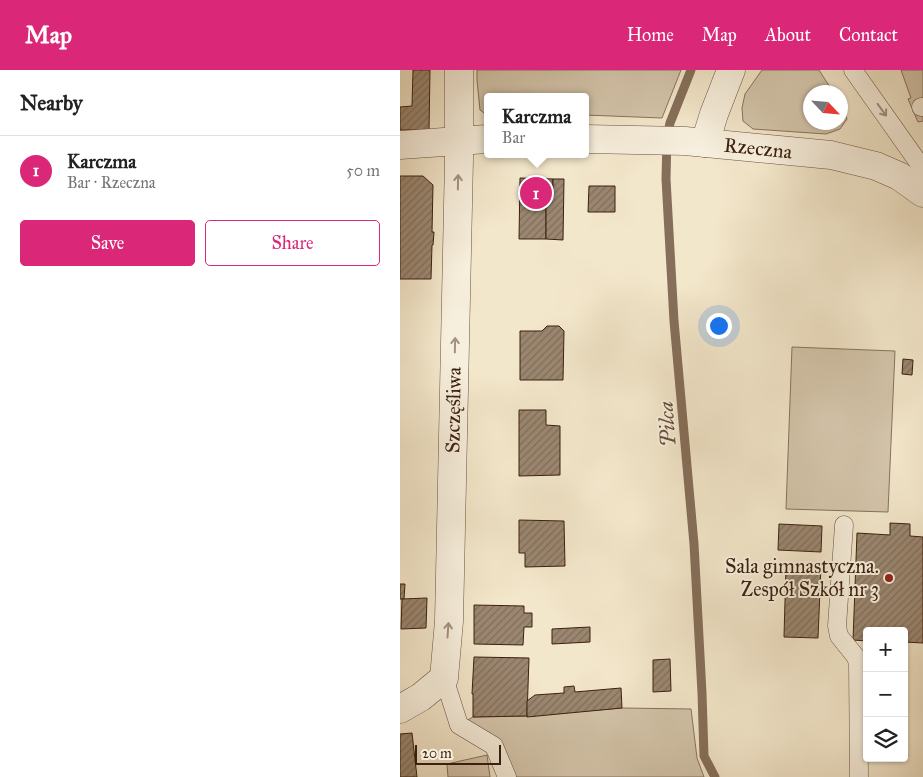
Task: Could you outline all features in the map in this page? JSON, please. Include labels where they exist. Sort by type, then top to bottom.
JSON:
[{"type":"street","name":"Szczęśliwa","points":[[444,678],[449,621],[459,70]]},
{"type":"street","points":[[693,142],[714,114],[731,70]]},
{"type":"street","points":[[400,145],[484,139]]},
{"type":"street","name":"Rzeczna","points":[[589,139],[693,142],[831,155],[876,166],[899,176],[923,193]]},
{"type":"street","points":[[400,709],[421,697],[444,678]]},
{"type":"lane","points":[[854,70],[923,169]]},
{"type":"lane","points":[[844,525],[837,626],[839,636],[856,657],[858,664],[859,777]]},
{"type":"lane","points":[[444,678],[459,726],[494,746],[508,777]]},
{"type":"shaded area","points":[[477,70],[681,70],[662,118],[589,115],[589,93],[484,93],[484,113],[480,110]]},
{"type":"shaded area","points":[[762,70],[819,70],[829,85],[803,85],[803,130],[837,130],[826,134],[753,129],[743,121],[742,108],[745,94]]},
{"type":"shaded area","points":[[901,70],[923,70],[923,121],[918,122],[908,99],[911,98]]},
{"type":"shaded area","points":[[792,347],[895,351],[888,512],[786,509]]},
{"type":"shaded area","points":[[622,708],[691,709],[697,758],[704,777],[507,777],[494,746],[459,725],[473,717],[527,716]]},
{"type":"shaded area","points":[[487,755],[490,777],[448,777],[447,764]]},
{"type":"building","points":[[413,70],[430,70],[429,130],[400,130],[400,107],[412,106]]},
{"type":"building","points":[[400,176],[423,176],[433,185],[432,232],[434,232],[431,279],[400,279]]},
{"type":"building","points":[[520,178],[553,179],[553,189],[546,189],[546,239],[519,239]]},
{"type":"building","points":[[553,179],[564,179],[563,240],[546,239],[546,189],[553,189]]},
{"type":"building","points":[[589,186],[615,186],[615,212],[588,212]]},
{"type":"building","points":[[547,326],[559,326],[564,331],[563,380],[520,380],[520,331],[542,331]]},
{"type":"building","points":[[903,359],[913,360],[912,375],[902,374]]},
{"type":"building","points":[[519,410],[546,410],[546,425],[560,426],[560,475],[519,476]]},
{"type":"building","points":[[519,520],[564,521],[565,566],[525,567],[525,553],[519,553]]},
{"type":"building","name":"Sala gimnastyczna. Zespół Szkół nr 3","points":[[890,523],[910,524],[910,536],[923,537],[923,643],[908,642],[908,627],[863,627],[863,641],[853,640],[857,533],[890,535]]},
{"type":"building","points":[[779,524],[822,526],[821,552],[778,550]]},
{"type":"building","points":[[786,565],[821,566],[818,638],[784,637]]},
{"type":"building","points":[[400,584],[405,584],[404,599],[400,599]]},
{"type":"building","points":[[427,598],[426,628],[401,629],[402,599]]},
{"type":"building","points":[[474,605],[524,606],[524,613],[532,613],[532,627],[524,627],[523,645],[474,644]]},
{"type":"building","points":[[590,627],[590,642],[552,644],[552,629]]},
{"type":"building","points":[[474,657],[529,658],[527,716],[473,717]]},
{"type":"building","points":[[670,659],[671,691],[653,692],[653,660]]},
{"type":"building","points":[[574,686],[575,692],[621,688],[622,708],[527,717],[527,701],[535,695],[564,693],[564,687]]},
{"type":"building","points":[[412,733],[417,777],[400,777],[400,734]]},
{"type":"waterway","name":"Pilca","points":[[691,70],[670,123],[667,136],[666,179],[674,321],[694,544],[704,756],[715,777]]},
{"type":"place","name":"Karczma","points":[[536,193]]},
{"type":"place","name":"Sala gimnastyczna. Zespół Szkół nr 3","points":[[889,578]]}]
